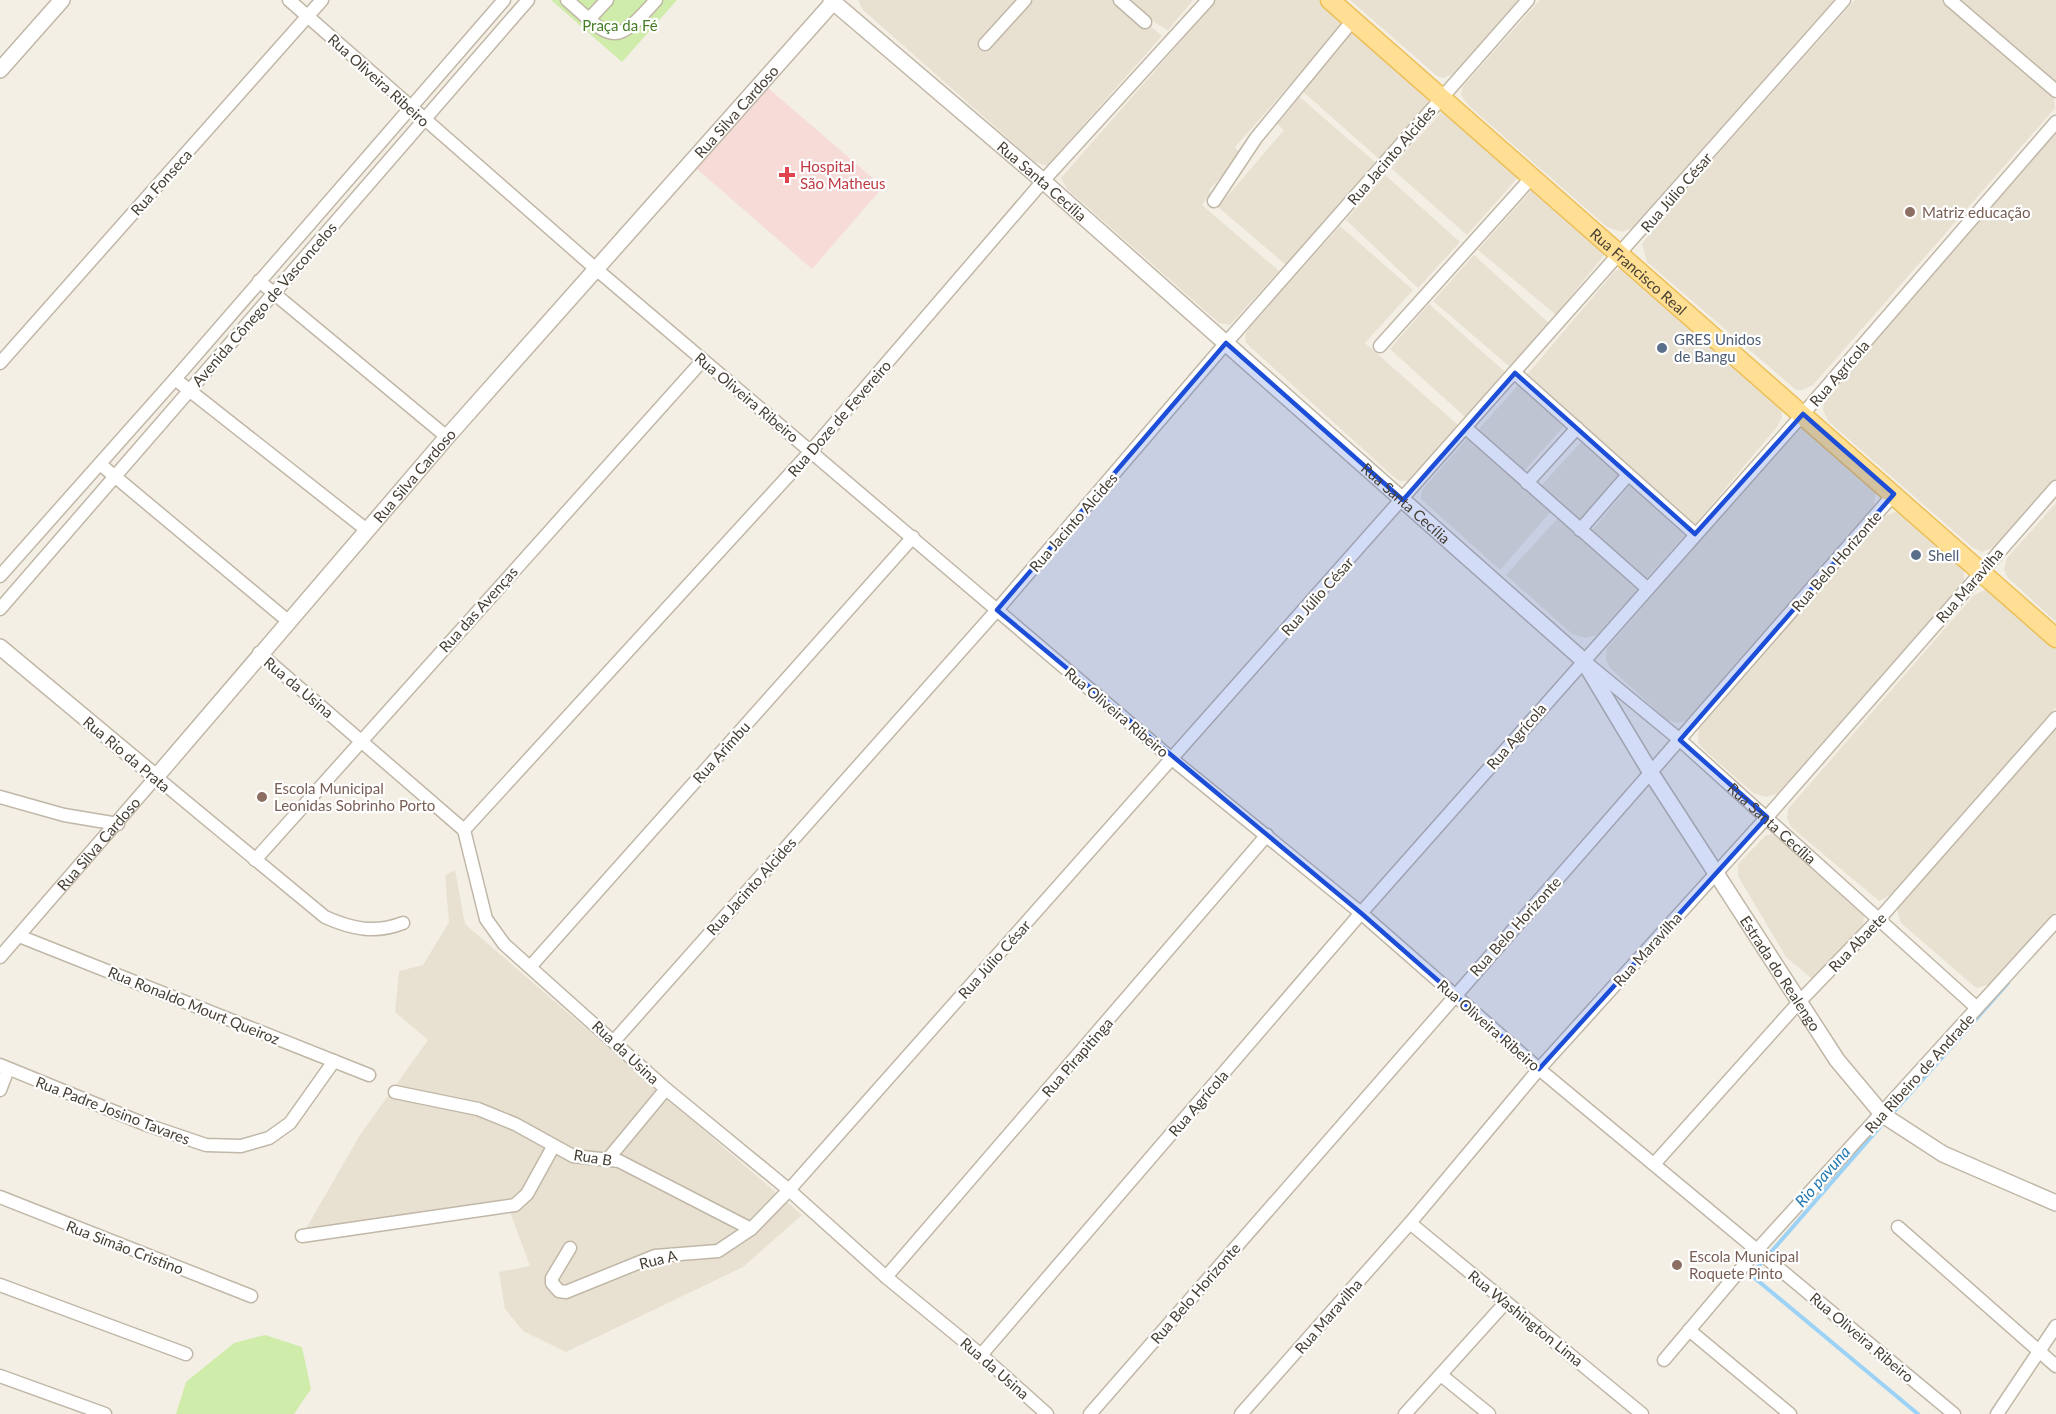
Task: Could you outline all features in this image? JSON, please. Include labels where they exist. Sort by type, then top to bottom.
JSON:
[{"type":"main road","name":"Rua Francisco Real","points":[[1330,0],[2056,638]]},
{"type":"street","points":[[0,70],[62,0]]},
{"type":"street","name":"Rua Oliveira Ribeiro","points":[[289,0],[596,269],[1172,759],[1361,913],[1539,1069],[1655,1163],[1954,1414]]},
{"type":"street","name":"Rua Fonseca","points":[[0,363],[322,0]]},
{"type":"street","name":"Avenida Cônego de Vasconcelos","points":[[0,576],[175,379],[504,0]]},
{"type":"street","name":"Avenida Cônego de Vasconcelos","points":[[0,609],[528,0]]},
{"type":"street","points":[[567,0],[606,34],[615,35],[629,30],[656,0]]},
{"type":"street","points":[[589,19],[607,0]]},
{"type":"street","points":[[985,44],[1025,0]]},
{"type":"street","points":[[1120,0],[1145,22]]},
{"type":"street","name":"Rua Doze de Fevereiro","points":[[464,830],[811,451],[1043,181],[1208,0]]},
{"type":"street","name":"Rua Jacinto Alcides","points":[[614,1041],[997,610],[1226,343],[1528,0]]},
{"type":"street","name":"Rua Júlio César","points":[[789,1190],[1844,0]]},
{"type":"street","points":[[1950,0],[2056,91]]},
{"type":"street","name":"Rua Santa Cecília","points":[[833,1],[1043,181],[1583,660],[1680,740],[1880,918],[1977,1008]]},
{"type":"street","name":"Rua Silva Cardoso","points":[[0,957],[118,824],[259,653],[368,531],[447,436],[833,1]]},
{"type":"street","points":[[1214,201],[1256,138],[1353,20]]},
{"type":"street","name":"Rua Agrícola","points":[[981,1355],[1361,913],[1803,414],[2056,122]]},
{"type":"street","points":[[1380,345],[1532,177]]},
{"type":"street","points":[[259,281],[447,436]]},
{"type":"street","name":"Rua das Avenças","points":[[255,860],[703,360]]},
{"type":"street","points":[[1515,373],[1695,534]]},
{"type":"street","points":[[175,379],[368,531]]},
{"type":"street","points":[[1466,428],[1648,589]]},
{"type":"street","points":[[1527,483],[1576,428]]},
{"type":"street","points":[[100,464],[288,621]]},
{"type":"street","points":[[1580,530],[1628,476]]},
{"type":"street","name":"Rua Maravilha","points":[[1241,1414],[1410,1222],[1539,1069],[1767,817],[2056,487]]},
{"type":"street","name":"Rua Belo Horizonte","points":[[1090,1414],[1894,494]]},
{"type":"street","name":"Rua Arimbu","points":[[530,967],[913,537]]},
{"type":"street","name":"Rua Rio da Prata","points":[[0,647],[312,907],[340,924],[373,931],[402,923]]},
{"type":"street","name":"Rua da Usina","points":[[259,653],[464,830],[486,919],[504,944],[666,1089],[789,1190],[886,1277],[981,1355],[1047,1414]]},
{"type":"street","name":"Estrada do Realengo","points":[[1583,660],[1715,874],[1800,1000],[1837,1060],[1883,1115],[1943,1154],[2056,1203]]},
{"type":"street","name":"Rua Abaete","points":[[1655,1163],[1800,1000],[1880,918],[2056,717]]},
{"type":"street","points":[[0,797],[64,814],[118,824]]},
{"type":"street","name":"Rua Pirapitinga","points":[[886,1277],[1267,835]]},
{"type":"street","name":"Rua Ribeiro de Andrade","points":[[1664,1360],[1757,1250],[1883,1115],[2056,921]]},
{"type":"street","name":"Rua Ronaldo Mourt Queiroz","points":[[19,936],[369,1075]]},
{"type":"street","name":"Rua Padre Josino Tavares","points":[[4,1067],[147,1125],[206,1145],[241,1146],[268,1138],[290,1123],[334,1061]]},
{"type":"street","points":[[0,1090],[4,1067]]},
{"type":"street","points":[[608,1159],[666,1089]]},
{"type":"street","name":"Rua B","points":[[395,1092],[496,1115],[573,1156],[620,1161],[751,1228]]},
{"type":"street","points":[[302,1236],[515,1205],[527,1194],[553,1147]]},
{"type":"street","name":"Rua A","points":[[570,1248],[552,1278],[552,1283],[559,1291],[566,1292],[656,1257],[718,1251],[751,1228],[789,1190]]},
{"type":"street","name":"Rua Simão Cristino","points":[[0,1197],[251,1296]]},
{"type":"street","name":"Rua Washington Lima","points":[[1410,1222],[1642,1414]]},
{"type":"street","points":[[1898,1227],[2056,1366]]},
{"type":"street","points":[[0,1285],[186,1354]]},
{"type":"street","points":[[1405,1414],[1506,1302]]},
{"type":"street","points":[[1997,1414],[2056,1326]]},
{"type":"street","points":[[1689,1330],[1790,1414]]},
{"type":"street","points":[[1441,1375],[1489,1414]]},
{"type":"street","points":[[0,1376],[105,1414]]},
{"type":"highlighted area","points":[[1226,343],[1403,500],[1515,373],[1695,534],[1803,414],[1894,494],[1680,740],[1767,817],[1539,1069],[1361,913],[997,610]]},
{"type":"shaded area","points":[[858,0],[1121,0],[1162,36],[1047,166],[1035,162],[863,10]]},
{"type":"shaded area","points":[[1130,0],[1193,0],[1168,30],[1157,24]]},
{"type":"shaded area","points":[[1217,0],[1320,0],[1345,23],[1235,147],[1241,155],[1209,190],[1210,194],[1202,205],[1279,271],[1230,325],[1219,323],[1067,189],[1061,178]]},
{"type":"shaded area","points":[[1350,0],[1518,0],[1453,74],[1443,78],[1437,76]]},
{"type":"shaded area","points":[[1540,0],[1834,0],[1632,228],[1622,232],[1607,227],[1468,105],[1461,95],[1463,86]]},
{"type":"shaded area","points":[[1855,0],[1941,0],[2049,93],[2054,98],[2055,108],[1813,385],[1796,390],[1647,262],[1642,244],[1667,211]]},
{"type":"shaded area","points":[[1960,0],[2056,0],[2056,83]]},
{"type":"shaded area","points":[[1352,29],[1428,98],[1427,106],[1379,159],[1299,88]]},
{"type":"shaded area","name":"Hospital São Matheus","points":[[761,82],[883,187],[812,269],[690,163]]},
{"type":"shaded area","points":[[1295,93],[1375,162],[1286,265],[1218,207],[1284,130],[1277,124],[1295,103],[1290,98]]},
{"type":"shaded area","points":[[1442,112],[1448,112],[1520,175],[1467,235],[1391,168]]},
{"type":"shaded area","points":[[2056,132],[2056,479],[1997,546],[1982,552],[1973,548],[1828,421],[1823,410],[1824,400]]},
{"type":"shaded area","points":[[1385,175],[1460,242],[1418,288],[1346,220]]},
{"type":"shaded area","points":[[1534,187],[1605,254],[1556,315],[1478,250]]},
{"type":"shaded area","points":[[1340,226],[1413,290],[1365,343],[1458,425],[1408,481],[1395,478],[1245,342],[1246,333],[1251,326]]},
{"type":"shaded area","points":[[1474,255],[1549,323],[1510,367],[1433,301]]},
{"type":"shaded area","points":[[1622,268],[1781,407],[1782,417],[1777,427],[1693,527],[1525,377],[1615,271]]},
{"type":"shaded area","points":[[1429,304],[1505,372],[1465,417],[1390,349]]},
{"type":"shaded area","points":[[1519,384],[1565,425],[1523,472],[1477,431]]},
{"type":"shaded area","points":[[1798,428],[1807,429],[1876,490],[1874,508],[1689,720],[1678,723],[1667,720],[1610,668],[1606,660],[1607,648]]},
{"type":"shaded area","points":[[1470,435],[1553,509],[1500,570],[1421,499],[1422,490]]},
{"type":"shaded area","points":[[1583,440],[1621,477],[1580,526],[1538,489]]},
{"type":"shaded area","points":[[1632,483],[1687,533],[1643,582],[1588,535]]},
{"type":"shaded area","points":[[2056,503],[2056,622],[2007,577],[2004,569],[2007,558]]},
{"type":"shaded area","points":[[1894,512],[1902,512],[1964,568],[1964,583],[1777,794],[1766,797],[1753,793],[1702,748],[1698,742],[1699,728],[1883,517]]},
{"type":"shaded area","points":[[1558,518],[1638,589],[1597,635],[1586,638],[1572,634],[1506,575]]},
{"type":"shaded area","points":[[1987,589],[1994,591],[2056,647],[2056,707],[1892,894],[1879,901],[1791,827],[1787,818],[1788,809],[1974,595]]},
{"type":"shaded area","points":[[2056,725],[2056,911],[1990,984],[1976,988],[1901,923],[1897,909]]},
{"type":"shaded area","points":[[1773,834],[1858,906],[1864,916],[1863,925],[1819,975],[1812,979],[1786,957],[1738,876],[1738,864],[1766,835]]},
{"type":"shaded area","points":[[455,870],[465,924],[802,1215],[743,1267],[566,1352],[523,1331],[505,1309],[499,1272],[530,1266],[507,1204],[304,1232],[360,1135],[428,1040],[395,1012],[399,971],[423,965],[449,922],[445,875]]},
{"type":"green space","name":"Praça da Fé","points":[[551,0],[677,0],[622,62]]},
{"type":"green space","points":[[265,1335],[302,1347],[311,1389],[294,1414],[176,1414],[186,1382],[234,1343]]},
{"type":"waterway","name":"Rio pavuna","points":[[1891,1115],[2008,983]]},
{"type":"waterway","name":"Rio pavuna","points":[[1886,1120],[1751,1275],[1918,1414]]},
{"type":"place","name":"Hospital São Matheus","points":[[787,175]]},
{"type":"place","name":"Matriz educação","points":[[1910,212]]},
{"type":"place","name":"GRES Unidos de Bangu","points":[[1662,348]]},
{"type":"place","name":"Shell","points":[[1916,555]]},
{"type":"place","name":"Escola Municipal Leonidas Sobrinho Porto","points":[[262,797]]},
{"type":"place","name":"Escola Municipal Roquete Pinto","points":[[1677,1265]]}]
